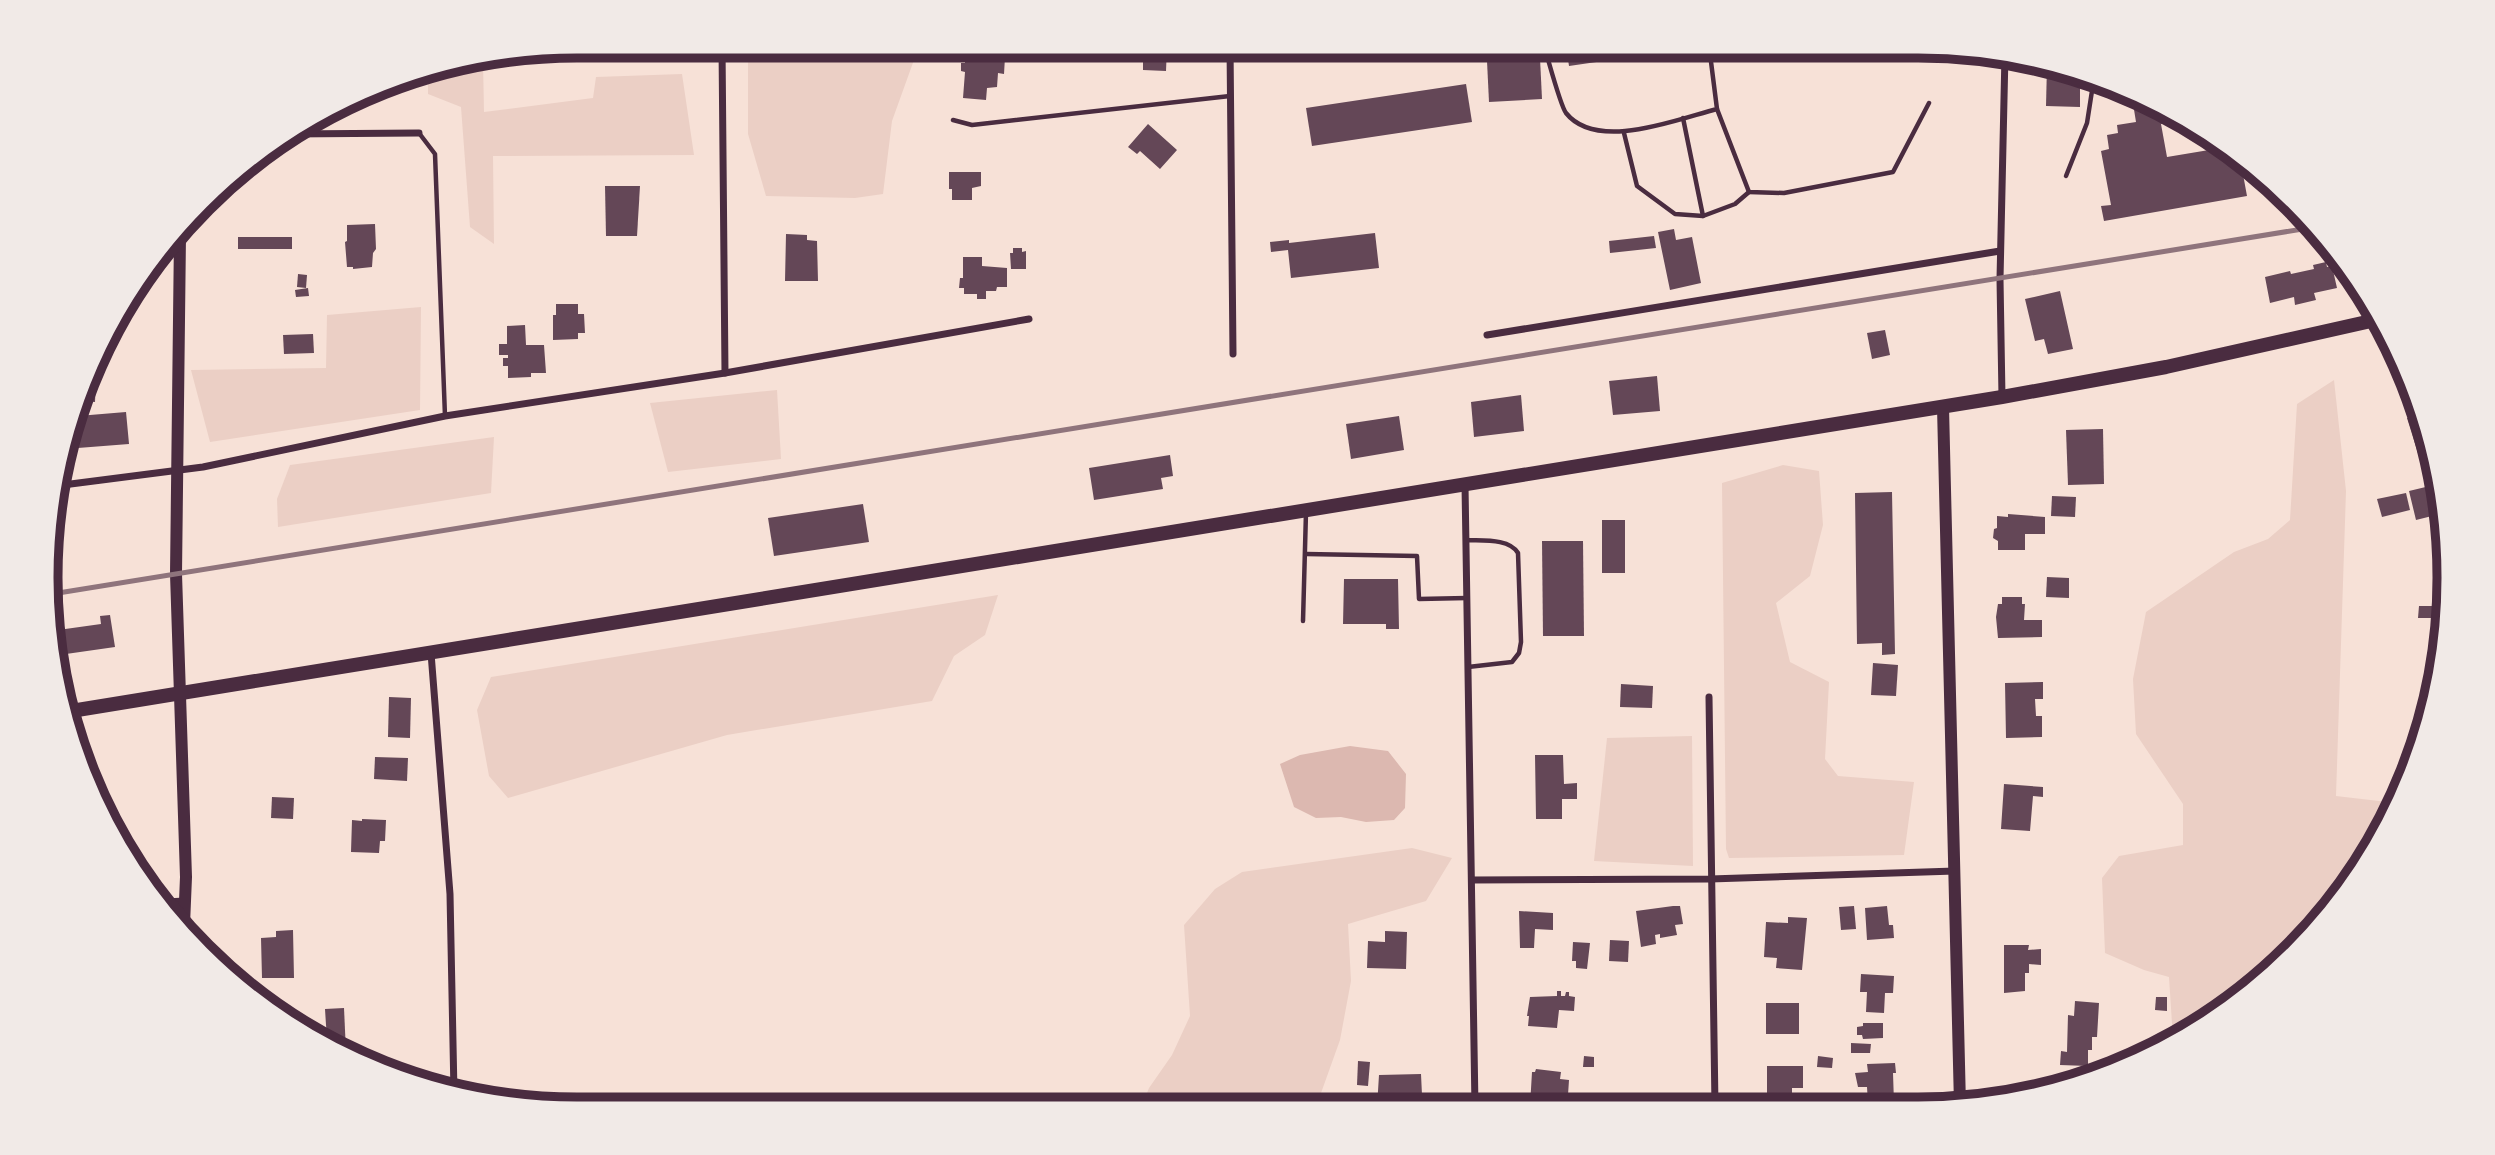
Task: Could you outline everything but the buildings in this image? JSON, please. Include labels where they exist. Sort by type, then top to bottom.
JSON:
[{"type":"main road","points":[[75,710],[2002,397],[2166,367],[2370,321]]},
{"type":"street","points":[[722,58],[725,373]]},
{"type":"street","points":[[1230,58],[1233,354]]},
{"type":"street","points":[[2002,397],[2000,251],[2005,65]]},
{"type":"street","points":[[307,134],[419,133]]},
{"type":"street","points":[[180,243],[176,574],[184,917]]},
{"type":"street","points":[[1487,335],[2000,251]]},
{"type":"street","points":[[66,485],[177,471],[445,416],[725,373],[1029,319]]},
{"type":"street","points":[[1943,407],[1960,1095]]},
{"type":"street","points":[[1465,485],[1475,1097]]},
{"type":"street","points":[[430,652],[450,894],[454,1082]]},
{"type":"street","points":[[1709,697],[1715,1097]]},
{"type":"street","points":[[1472,880],[1710,879],[1955,872]]},
{"type":"street","points":[[171,902],[185,901]]},
{"type":"lane","points":[[1548,58],[1565,113],[1584,127],[1623,133],[1717,109]]},
{"type":"lane","points":[[1711,58],[1717,109],[1749,192]]},
{"type":"lane","points":[[2066,176],[2087,123],[2092,88]]},
{"type":"lane","points":[[953,120],[972,125],[1230,96]]},
{"type":"lane","points":[[1623,133],[1637,186],[1675,214],[1703,216],[1735,204],[1749,192],[1784,193],[1893,172],[1929,103]]},
{"type":"lane","points":[[1683,118],[1703,216]]},
{"type":"lane","points":[[419,133],[435,155],[445,416]]},
{"type":"lane","points":[[1303,621],[1306,511]]},
{"type":"lane","points":[[1466,540],[1506,543],[1515,547],[1518,554],[1521,642],[1520,653],[1512,662],[1468,667]]},
{"type":"lane","points":[[1306,554],[1418,556],[1419,598],[1467,598]]},
{"type":"shaded area","points":[[748,58],[915,58],[892,121],[883,194],[855,198],[766,196],[748,134]]},
{"type":"shaded area","points":[[483,67],[484,112],[593,98],[596,77],[682,74],[694,155],[493,156],[494,244],[470,227],[461,107],[428,94],[428,80]]},
{"type":"shaded area","points":[[421,307],[420,410],[210,442],[191,370],[326,368],[327,315]]},
{"type":"shaded area","points":[[2334,380],[2346,491],[2336,796],[2386,802],[2350,866],[2330,894],[2285,945],[2234,990],[2172,1030],[2169,977],[2144,970],[2105,953],[2102,878],[2119,856],[2183,845],[2183,804],[2136,734],[2133,679],[2146,612],[2234,552],[2268,539],[2290,520],[2297,404]]},
{"type":"shaded area","points":[[777,390],[781,459],[668,472],[650,403]]},
{"type":"shaded area","points":[[494,437],[491,493],[278,527],[277,499],[290,465]]},
{"type":"shaded area","points":[[1783,465],[1819,471],[1823,525],[1810,576],[1776,603],[1790,662],[1829,682],[1825,759],[1838,776],[1914,782],[1904,855],[1729,858],[1726,849],[1722,483]]},
{"type":"shaded area","points":[[998,595],[985,635],[954,656],[932,701],[727,735],[508,798],[489,776],[477,710],[491,677]]},
{"type":"shaded area","points":[[1692,736],[1693,866],[1594,861],[1607,738]]},
{"type":"shaded area","points":[[1350,746],[1388,751],[1406,774],[1405,808],[1394,820],[1366,822],[1341,817],[1316,818],[1294,807],[1280,764],[1300,755]]},
{"type":"shaded area","points":[[1412,848],[1452,858],[1426,901],[1348,924],[1351,981],[1340,1040],[1320,1097],[1145,1097],[1172,1055],[1190,1016],[1184,925],[1215,889],[1242,872]]},
{"type":"railway","points":[[58,593],[2303,229]]}]
